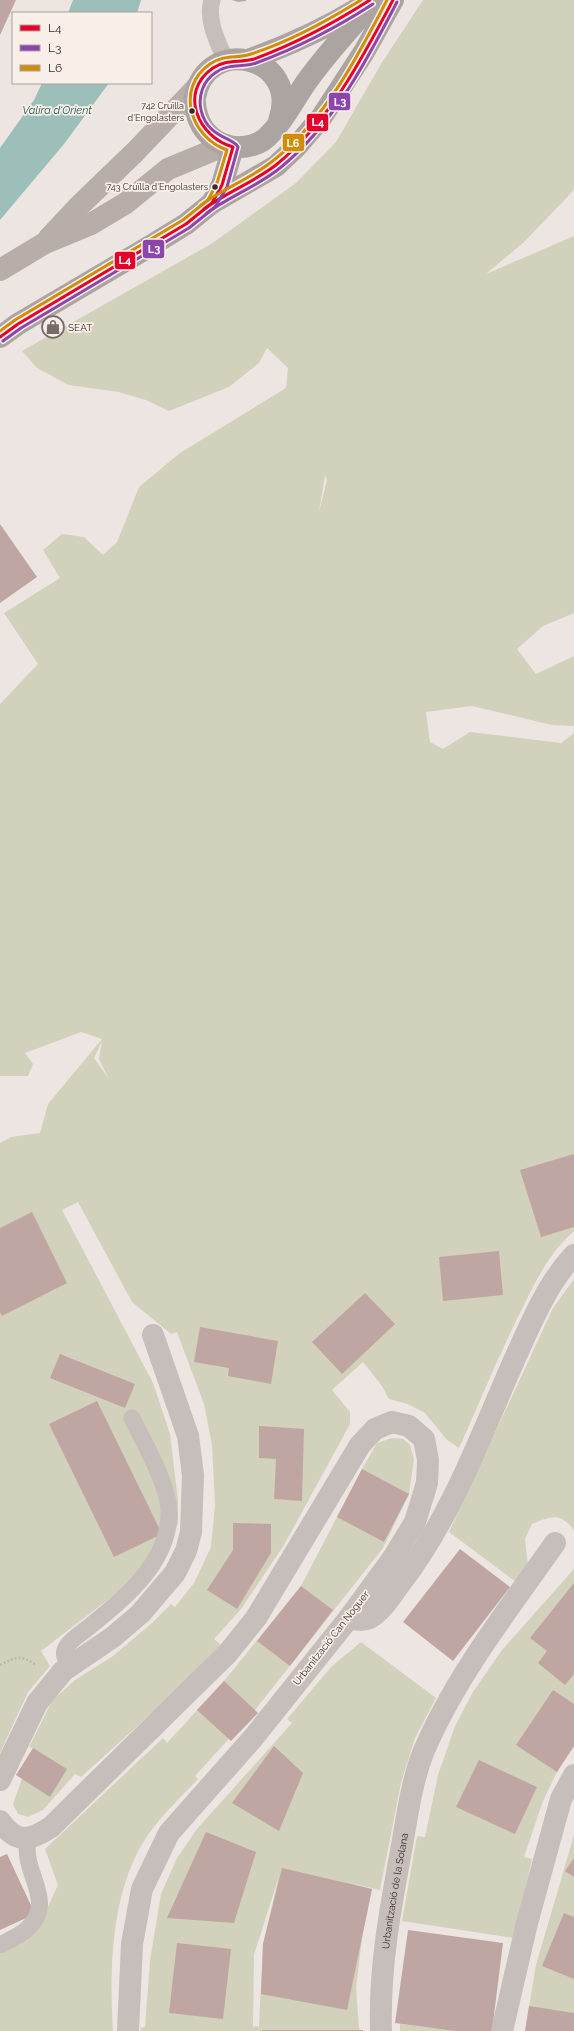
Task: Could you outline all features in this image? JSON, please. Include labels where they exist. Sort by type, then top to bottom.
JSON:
[{"type":"highway","points":[[370,0],[342,18],[269,52],[248,60],[226,61],[209,71],[198,86],[195,100],[199,121],[207,133],[229,146],[254,145],[275,128],[310,77],[375,0]]},
{"type":"highway","points":[[0,337],[18,324],[186,224],[212,203],[281,161],[296,147],[321,118],[364,52],[393,0]]},
{"type":"highway","points":[[242,185],[257,171],[267,152],[283,102],[279,83],[266,68],[248,60]]},
{"type":"highway","points":[[212,203],[222,185],[229,146]]},
{"type":"main road","points":[[45,243],[78,207],[135,152],[198,86]]},
{"type":"main road","points":[[0,270],[45,243],[91,224],[126,203],[168,169],[229,146]]},
{"type":"street","points":[[349,1618],[356,1620],[369,1619],[382,1607],[408,1574],[438,1529],[540,1305],[562,1268],[574,1255]]},
{"type":"street","points":[[0,1780],[37,1704],[53,1682],[70,1667],[113,1637],[140,1614],[175,1573],[186,1550],[191,1532],[193,1475],[188,1436],[153,1335]]},
{"type":"street","name":"Urbanització Can Noguer","points":[[28,1839],[41,1834],[51,1827],[228,1653],[256,1618],[360,1445],[375,1429],[392,1422],[409,1426],[424,1439],[428,1460],[425,1490],[415,1522],[393,1558],[349,1618],[253,1738],[169,1834],[142,1889],[132,1944],[128,2031]]},
{"type":"street","name":"Urbanització de la Solana","points":[[381,2031],[380,2008],[386,1942],[412,1786],[424,1753],[452,1695],[482,1648],[555,1543]]},
{"type":"street","points":[[502,2031],[527,1923],[561,1799],[574,1775]]},
{"type":"street","points":[[0,1821],[12,1835],[28,1839]]},
{"type":"lane","points":[[212,0],[210,8],[211,22],[226,61]]},
{"type":"lane","points":[[70,1667],[64,1656],[65,1649],[72,1641],[119,1604],[135,1587],[156,1560],[166,1531],[169,1511],[166,1492],[132,1418]]},
{"type":"lane","points":[[0,1945],[26,1930],[39,1916],[41,1904],[30,1869],[26,1848],[28,1839]]},
{"type":"path","points":[[0,1664],[17,1656],[28,1659],[46,1672],[53,1682]]},
{"type":"green space","points":[[423,0],[574,0],[574,190],[525,241],[486,274],[574,236],[574,613],[543,626],[517,649],[536,674],[574,656],[574,726],[552,725],[472,706],[426,712],[430,742],[443,749],[470,732],[561,743],[574,733],[574,1231],[565,1239],[544,1267],[505,1343],[459,1448],[447,1440],[425,1413],[408,1404],[389,1399],[382,1386],[363,1362],[332,1390],[350,1412],[350,1424],[284,1545],[241,1609],[214,1639],[221,1645],[175,1692],[81,1777],[75,1774],[43,1810],[28,1817],[18,1814],[13,1804],[33,1748],[29,1747],[52,1701],[75,1680],[113,1656],[152,1623],[171,1604],[175,1607],[194,1583],[211,1547],[215,1505],[212,1445],[204,1404],[177,1332],[171,1334],[132,1302],[78,1202],[62,1210],[153,1383],[170,1434],[178,1500],[178,1523],[165,1556],[41,1651],[50,1666],[28,1692],[0,1753],[0,1143],[11,1137],[40,1133],[48,1104],[102,1039],[81,1032],[25,1053],[33,1064],[28,1076],[0,1076],[0,704],[38,664],[4,613],[60,578],[43,550],[62,534],[84,537],[103,555],[117,542],[139,487],[180,453],[286,388],[288,368],[267,348],[259,363],[229,387],[169,411],[146,400],[119,392],[69,385],[37,368],[22,351],[211,244],[296,183],[336,142],[381,64]],"holes":[[[325,475],[327,480],[319,512]],[[102,1041],[99,1059],[109,1079],[94,1058]]]},
{"type":"green space","points":[[574,1279],[574,1530],[564,1520],[555,1517],[532,1524],[525,1539],[528,1566],[516,1582],[449,1532],[553,1308]]},
{"type":"green space","points":[[392,1438],[403,1439],[410,1445],[414,1459],[409,1494],[383,1548],[255,1710],[195,1776],[198,1779],[153,1828],[139,1850],[128,1873],[116,1925],[113,1952],[113,2031],[0,2031],[0,1954],[39,1926],[58,1885],[45,1849],[163,1738],[167,1743],[224,1681],[301,1586],[377,1443]]},
{"type":"green space","points":[[574,1569],[574,1746],[557,1772],[543,1801],[524,1857],[532,1859],[514,1938],[402,1921],[417,1836],[425,1837],[438,1775],[455,1726],[473,1692],[502,1650]]},
{"type":"green space","points":[[361,1642],[436,1698],[415,1738],[401,1783],[380,1890],[346,1882],[372,1889],[362,1938],[356,1988],[359,2029],[363,2031],[141,2031],[140,2028],[145,2027],[150,1961],[161,1894],[177,1858],[197,1829],[292,1723],[287,1719],[331,1667]],"holes":[[[279,1876],[263,1944],[259,2026],[253,2027],[254,1955]]]},
{"type":"green space","points":[[574,1835],[574,2031],[525,2031],[536,1965]]},
{"type":"green space","points":[[400,2024],[447,2030],[454,2031],[400,2031]]},
{"type":"water","points":[[73,0],[141,0],[137,12],[68,12]]},
{"type":"water","name":"Valira d'Orient","points":[[42,84],[108,84],[64,144],[0,220],[0,148],[34,100]]},
{"type":"building","points":[[0,0],[16,0],[0,35]]},
{"type":"building","points":[[232,0],[246,0],[246,1],[238,2]]},
{"type":"building","points":[[0,524],[37,577],[0,603]]},
{"type":"building","points":[[574,1154],[574,1227],[541,1237],[520,1170]]},
{"type":"building","points":[[32,1212],[67,1283],[2,1316],[0,1312],[0,1228]]},
{"type":"building","points":[[499,1251],[503,1295],[443,1301],[439,1257]]},
{"type":"building","points":[[365,1293],[395,1324],[342,1374],[312,1342]]},
{"type":"building","points":[[200,1327],[278,1341],[271,1384],[228,1376],[229,1368],[194,1362]]},
{"type":"building","points":[[60,1354],[135,1384],[125,1408],[50,1378]]},
{"type":"building","points":[[97,1401],[162,1534],[114,1557],[49,1424]]},
{"type":"building","points":[[259,1426],[304,1429],[302,1501],[274,1499],[276,1459],[259,1458]]},
{"type":"building","points":[[362,1469],[409,1494],[384,1542],[337,1517]]},
{"type":"building","points":[[233,1523],[271,1524],[271,1553],[237,1609],[207,1590],[233,1550]]},
{"type":"building","points":[[460,1549],[510,1587],[453,1661],[403,1622]]},
{"type":"building","points":[[574,1583],[574,1674],[565,1685],[538,1663],[547,1651],[530,1638]]},
{"type":"building","points":[[301,1586],[333,1610],[290,1666],[257,1641]]},
{"type":"building","points":[[224,1681],[258,1713],[231,1741],[197,1710]]},
{"type":"building","points":[[553,1690],[574,1704],[574,1746],[557,1772],[516,1745]]},
{"type":"building","points":[[274,1746],[303,1773],[279,1831],[232,1803]]},
{"type":"building","points":[[33,1748],[67,1769],[50,1797],[16,1775]]},
{"type":"building","points":[[479,1760],[537,1787],[515,1834],[456,1807]]},
{"type":"building","points":[[206,1832],[256,1852],[234,1923],[167,1918]]},
{"type":"building","points":[[7,1854],[35,1914],[0,1930],[0,1857]]},
{"type":"building","points":[[574,1858],[574,1877],[565,1871]]},
{"type":"building","points":[[282,1868],[372,1889],[347,2010],[261,1994],[263,1944]]},
{"type":"building","points":[[564,1913],[574,1917],[574,1979],[542,1966]]},
{"type":"building","points":[[408,1930],[503,1943],[492,2031],[454,2031],[395,2023]]},
{"type":"building","points":[[177,1943],[231,1949],[223,2019],[169,2013]]},
{"type":"building","points":[[529,2006],[574,2013],[574,2031],[525,2031]]},
{"type":"building","points":[[363,2030],[363,2031],[262,2031]]},
{"type":"transit line","name":"L6","points":[[0,331],[15,320],[183,220],[208,200],[217,183],[227,150],[214,144],[196,123],[190,98],[193,86],[199,74],[210,64],[220,59],[251,54],[294,37],[335,16],[361,0]]},
{"type":"transit line","name":"L4","points":[[0,337],[18,324],[186,224],[212,203],[222,185],[233,147],[221,142],[210,134],[202,124],[197,113],[195,101],[196,89],[202,78],[213,68],[223,63],[254,59],[284,47],[328,25],[370,0]]},
{"type":"transit line","name":"L6","points":[[201,205],[274,160],[309,126],[324,107],[352,65],[387,0]]},
{"type":"transit line","name":"L4","points":[[204,209],[268,171],[295,148],[312,129],[343,88],[369,45],[393,0]]},
{"type":"transit line","name":"L3","points":[[207,213],[280,168],[299,151],[316,132],[347,91],[397,2]]},
{"type":"transit line","name":"L3","points":[[3,341],[21,328],[189,228],[215,207],[227,187],[238,147],[232,141],[215,132],[204,119],[200,99],[202,89],[211,76],[224,68],[256,63],[286,51],[331,29],[373,4]]},
{"type":"place","name":"742 Cruïlla d'Engolasters","points":[[192,111]]},
{"type":"place","name":"743 Cruïlla d'Engolasters","points":[[215,187]]},
{"type":"place","name":"SEAT","points":[[53,327]]}]
